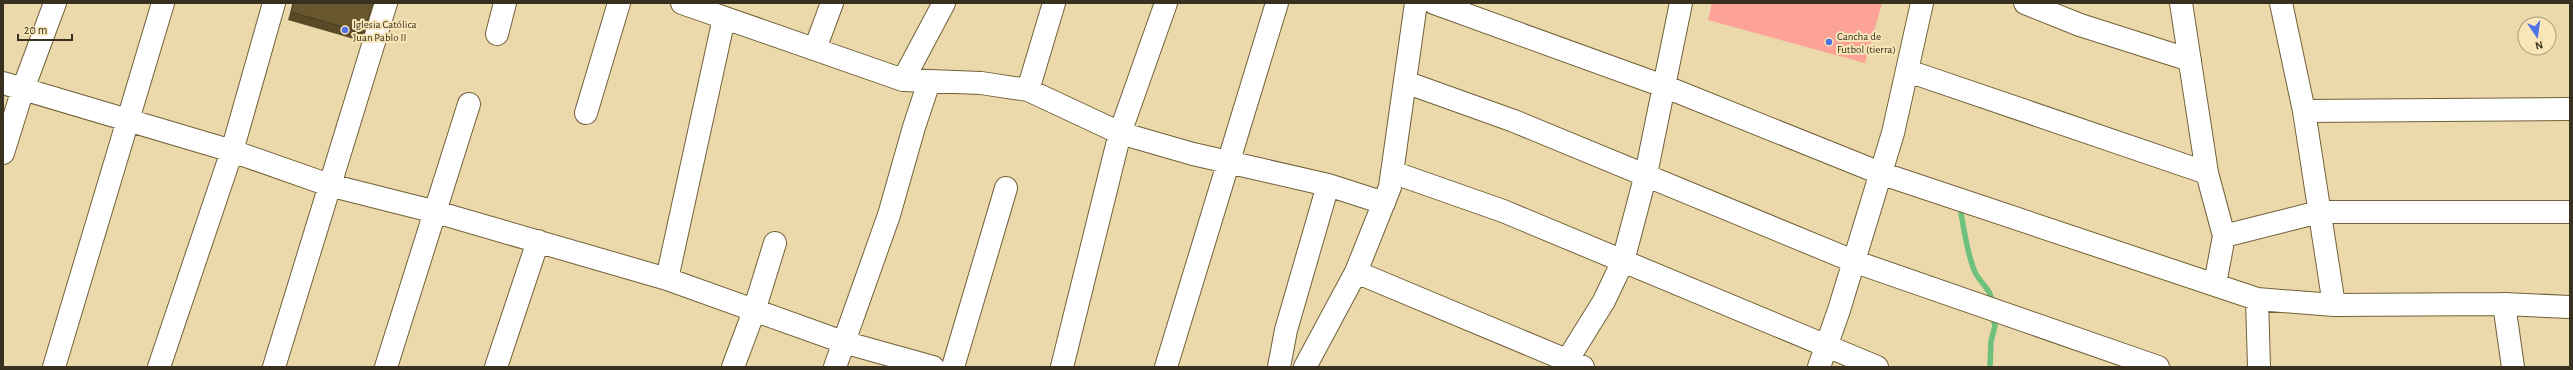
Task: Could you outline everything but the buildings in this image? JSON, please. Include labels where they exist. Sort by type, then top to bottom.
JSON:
[{"type":"street","points":[[3,153],[13,86],[55,3]]},
{"type":"street","points":[[54,367],[129,122],[163,3]]},
{"type":"street","points":[[159,367],[232,151],[274,3]]},
{"type":"street","points":[[274,367],[386,3]]},
{"type":"street","points":[[497,34],[505,3]]},
{"type":"street","points":[[586,113],[619,3]]},
{"type":"street","points":[[682,3],[903,80],[981,83],[1028,90],[1120,133],[1228,162],[1328,185],[1384,203]]},
{"type":"street","points":[[815,49],[832,3]]},
{"type":"street","points":[[903,80],[944,3]]},
{"type":"street","points":[[1028,90],[1054,3]]},
{"type":"street","points":[[1062,367],[1120,133],[1166,3]]},
{"type":"street","points":[[1166,367],[1277,3]]},
{"type":"street","points":[[1305,367],[1356,272],[1384,203],[1392,172],[1416,3]]},
{"type":"street","points":[[1434,3],[1666,87],[1880,173],[2257,299],[2334,305],[2504,304],[2570,307]]},
{"type":"street","points":[[1356,272],[1571,365],[1623,261],[1646,174],[1666,87],[1681,3]]},
{"type":"street","points":[[1819,367],[1827,347],[1880,173],[1908,70],[1922,3]]},
{"type":"street","points":[[2025,3],[2080,25],[2190,60]]},
{"type":"street","points":[[2181,3],[2207,173],[2224,236],[2215,284]]},
{"type":"street","points":[[2281,3],[2304,111],[2334,305]]},
{"type":"street","points":[[667,278],[724,18]]},
{"type":"street","points":[[1908,70],[2207,173]]},
{"type":"street","points":[[835,367],[889,215],[914,127],[929,82]]},
{"type":"street","points":[[1405,82],[1514,121],[1646,174],[1853,261],[2158,367]]},
{"type":"street","points":[[13,86],[129,122],[232,151],[329,185],[436,212],[667,278],[754,311],[844,342],[933,367]]},
{"type":"street","points":[[386,367],[469,104]]},
{"type":"street","points":[[2304,111],[2570,109]]},
{"type":"street","points":[[1392,172],[1503,211],[1877,367]]},
{"type":"street","points":[[1279,367],[1286,330],[1328,185]]},
{"type":"street","points":[[953,367],[1006,188]]},
{"type":"street","points":[[2224,236],[2320,212],[2570,212]]},
{"type":"street","points":[[496,367],[538,241]]},
{"type":"street","points":[[733,367],[754,311],[775,243]]},
{"type":"street","points":[[2257,299],[2259,367]]},
{"type":"street","points":[[2504,304],[2512,367]]},
{"type":"shaded area","name":"Cancha de Futbol (tierra)","points":[[1712,3],[1882,3],[1865,63],[1708,20]]},
{"type":"waterway","points":[[1961,214],[1972,265],[1977,276],[1986,287],[1992,299],[1992,304]]},
{"type":"waterway","points":[[1990,367],[1991,341],[1995,326],[1992,314]]},
{"type":"place","name":"Iglesia Católica Juan Pablo II","points":[[345,30]]},
{"type":"place","name":"Cancha de Futbol (tierra)","points":[[1829,42]]}]
